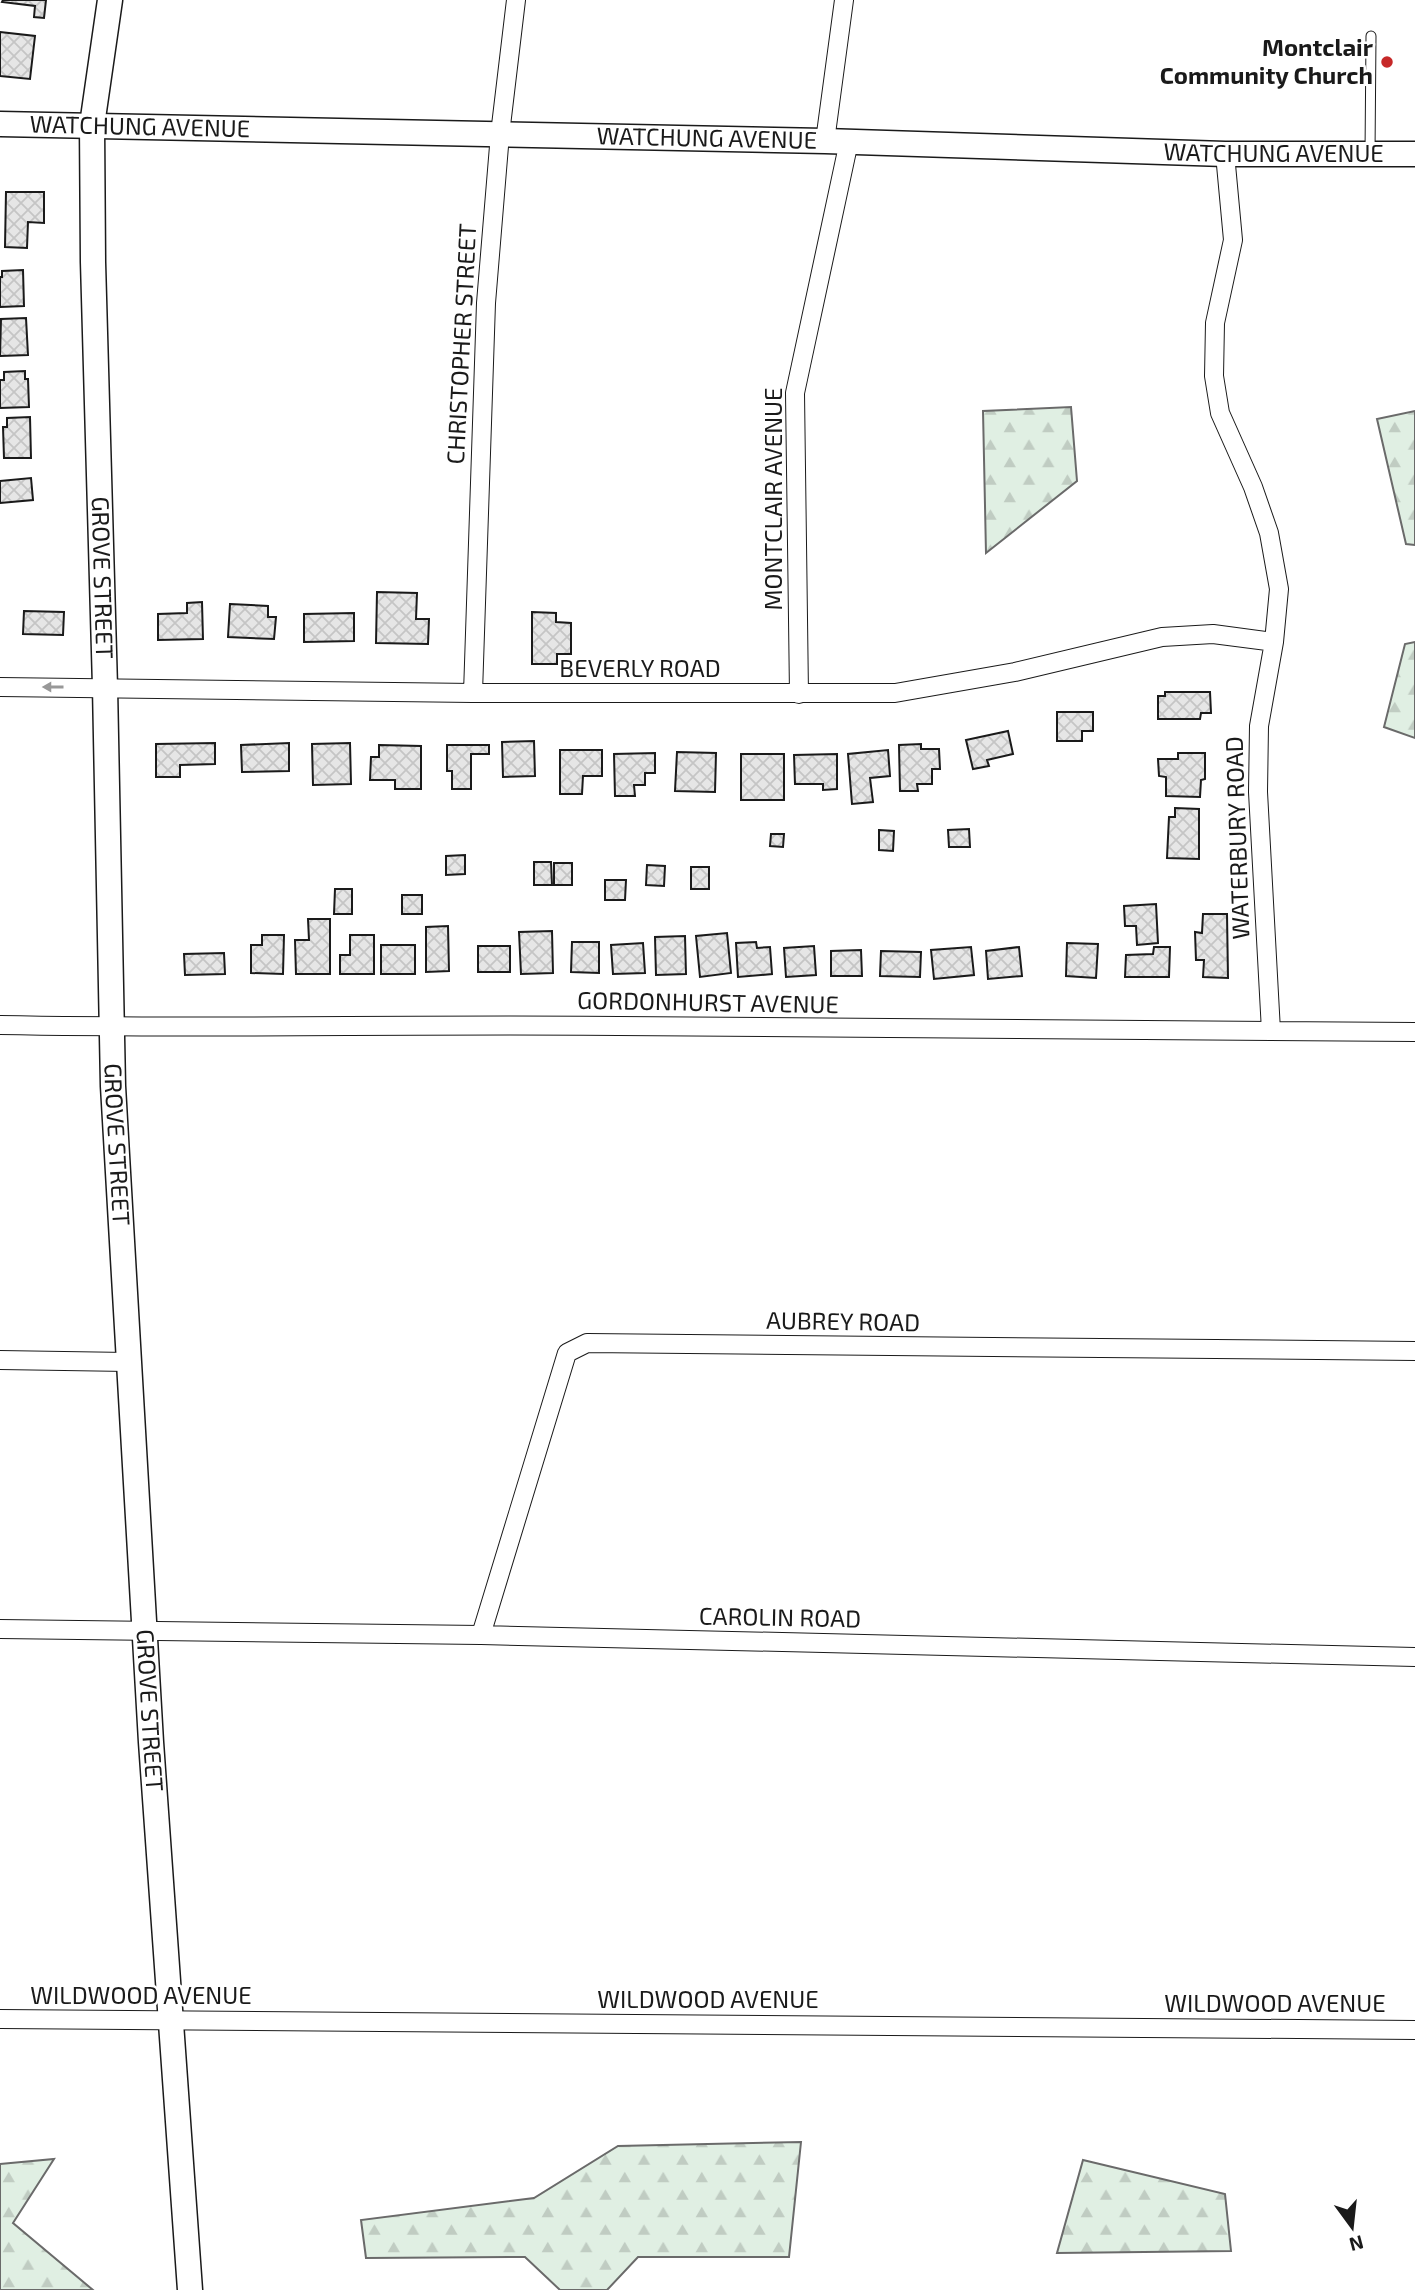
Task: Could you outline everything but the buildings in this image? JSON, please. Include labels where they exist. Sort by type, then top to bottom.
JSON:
[{"type":"main road","name":"GROVE STREET","points":[[110,0],[92,125],[113,1086],[144,1629],[190,2290]]},
{"type":"main road","name":"WATCHUNG AVENUE","points":[[0,124],[825,141],[1226,154],[1415,154]]},
{"type":"street","name":"CHRISTOPHER STREET","points":[[473,693],[485,303],[500,134],[516,0]]},
{"type":"street","points":[[825,141],[844,0]]},
{"type":"street","name":"MONTCLAIR AVENUE","points":[[799,694],[795,393],[851,142]]},
{"type":"street","name":"WATERBURY ROAD","points":[[1226,154],[1233,240],[1215,323],[1214,376],[1220,412],[1253,487],[1269,533],[1279,589],[1274,642],[1259,726],[1258,792],[1271,1031]]},
{"type":"street","name":"BEVERLY ROAD","points":[[0,687],[473,693],[895,693],[1015,672],[1162,637],[1213,634],[1274,642]]},
{"type":"street","name":"GORDONHURST AVENUE","points":[[0,1025],[1415,1032]]},
{"type":"street","name":"AUBREY ROAD","points":[[481,1635],[567,1353],[587,1343],[1415,1351]]},
{"type":"street","points":[[0,1360],[128,1362]]},
{"type":"street","name":"CAROLIN ROAD","points":[[0,1629],[481,1635],[1415,1657]]},
{"type":"street","name":"WILDWOOD AVENUE","points":[[0,2019],[1415,2030]]},
{"type":"lane","points":[[1370,155],[1371,36]]},
{"type":"green space","points":[[1071,407],[1077,481],[986,553],[983,411]]},
{"type":"green space","points":[[1415,411],[1415,545],[1406,544],[1377,419]]},
{"type":"green space","points":[[1415,642],[1415,738],[1384,727],[1405,644]]},
{"type":"green space","points":[[801,2142],[789,2257],[638,2257],[607,2290],[560,2290],[525,2257],[366,2258],[361,2220],[534,2198],[618,2146]]},
{"type":"green space","points":[[54,2159],[13,2223],[93,2290],[0,2290],[0,2164]]},
{"type":"green space","points":[[1083,2160],[1225,2194],[1231,2251],[1057,2253]]},
{"type":"place","name":"Montclair Community Church","points":[[1387,62]]}]
